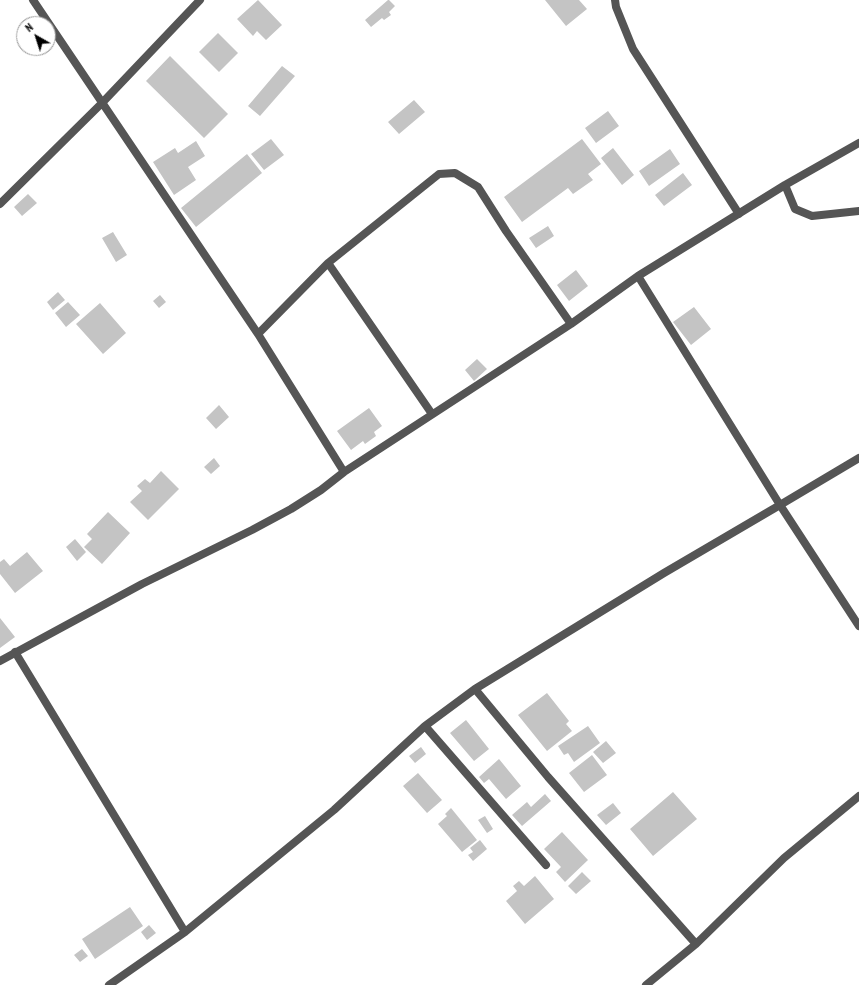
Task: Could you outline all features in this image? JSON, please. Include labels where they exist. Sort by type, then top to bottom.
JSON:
[{"type":"street","points":[[32,0],[258,334],[344,472]]},
{"type":"street","points":[[0,204],[102,103],[200,0]]},
{"type":"street","points":[[615,0],[616,7],[634,49],[739,214]]},
{"type":"street","points":[[0,661],[142,584],[291,510],[321,490],[344,472],[571,324],[638,276],[785,185],[859,143]]},
{"type":"street","points":[[258,334],[328,263],[439,174],[455,173],[478,187],[506,231],[571,324]]},
{"type":"street","points":[[785,185],[795,209],[812,216],[859,211]]},
{"type":"street","points":[[328,263],[432,414]]},
{"type":"street","points":[[638,276],[780,505],[859,626]]},
{"type":"street","points":[[109,985],[185,932],[334,810],[425,726],[475,689],[664,573],[859,458]]},
{"type":"street","points":[[15,652],[185,932]]},
{"type":"street","points":[[475,689],[548,777],[696,944]]},
{"type":"street","points":[[425,726],[546,865]]},
{"type":"street","points":[[646,985],[696,944],[784,858],[859,796]]},
{"type":"building","points":[[258,0],[282,25],[266,40],[257,31],[253,36],[237,19]]},
{"type":"building","points":[[388,0],[395,6],[389,12],[391,15],[384,20],[382,18],[371,27],[365,20]]},
{"type":"building","points":[[545,0],[579,0],[587,9],[566,26]]},
{"type":"building","points":[[218,33],[238,53],[219,72],[199,52]]},
{"type":"building","points":[[170,56],[228,114],[204,138],[146,81]]},
{"type":"building","points":[[282,66],[295,76],[260,116],[248,106]]},
{"type":"building","points":[[414,100],[425,112],[399,134],[388,122]]},
{"type":"building","points":[[608,111],[619,126],[596,143],[585,128]]},
{"type":"building","points":[[271,139],[284,155],[264,170],[251,154]]},
{"type":"building","points":[[582,139],[601,164],[588,174],[593,180],[573,194],[568,188],[522,222],[504,197]]},
{"type":"building","points":[[196,141],[205,156],[188,167],[196,180],[174,195],[153,162],[175,148],[178,153]]},
{"type":"building","points":[[613,148],[634,175],[622,185],[601,158]]},
{"type":"building","points":[[670,149],[680,164],[649,186],[639,171]]},
{"type":"building","points":[[247,154],[262,173],[196,227],[181,208]]},
{"type":"building","points":[[683,173],[692,185],[664,206],[655,195]]},
{"type":"building","points":[[28,194],[37,203],[22,216],[14,207]]},
{"type":"building","points":[[548,226],[554,236],[536,248],[529,238]]},
{"type":"building","points":[[113,232],[127,255],[116,262],[102,238]]},
{"type":"building","points":[[576,270],[588,286],[569,301],[557,285]]},
{"type":"building","points":[[58,292],[65,300],[53,310],[47,302]]},
{"type":"building","points":[[160,295],[166,302],[159,308],[153,301]]},
{"type":"building","points":[[68,302],[80,315],[66,327],[55,313]]},
{"type":"building","points":[[100,303],[126,333],[103,354],[76,324]]},
{"type":"building","points":[[694,307],[711,329],[691,345],[673,322]]},
{"type":"building","points":[[477,359],[487,369],[474,381],[465,370]]},
{"type":"building","points":[[219,405],[229,417],[216,429],[206,418]]},
{"type":"building","points":[[369,408],[382,426],[374,432],[376,436],[365,444],[363,441],[351,450],[337,431]]},
{"type":"building","points":[[214,458],[220,466],[211,474],[204,467]]},
{"type":"building","points":[[161,471],[179,489],[148,520],[130,502],[142,491],[137,486],[145,479],[150,483]]},
{"type":"building","points":[[108,512],[130,533],[102,564],[84,547],[92,539],[87,534]]},
{"type":"building","points":[[75,539],[86,552],[77,561],[66,547]]},
{"type":"building","points":[[27,552],[43,571],[15,593],[0,574],[0,562],[4,559],[10,566]]},
{"type":"building","points":[[0,618],[15,637],[0,648]]},
{"type":"building","points":[[547,693],[569,721],[566,724],[572,731],[547,751],[518,715]]},
{"type":"building","points":[[466,720],[489,749],[474,761],[450,733]]},
{"type":"building","points":[[588,726],[600,743],[574,762],[568,753],[564,755],[558,746]]},
{"type":"building","points":[[606,741],[616,753],[603,763],[593,752]]},
{"type":"building","points":[[421,747],[426,754],[415,763],[409,756]]},
{"type":"building","points":[[592,755],[607,775],[584,792],[569,773]]},
{"type":"building","points":[[499,759],[521,786],[506,799],[489,779],[484,783],[479,777]]},
{"type":"building","points":[[418,773],[442,800],[427,813],[403,786]]},
{"type":"building","points":[[673,792],[697,819],[653,856],[630,829]]},
{"type":"building","points":[[545,794],[551,801],[522,826],[512,815],[527,802],[531,807]]},
{"type":"building","points":[[613,803],[621,813],[606,825],[597,815]]},
{"type":"building","points":[[451,808],[477,840],[462,852],[438,824],[447,816],[445,814]]},
{"type":"building","points":[[485,816],[493,829],[487,833],[478,820]]},
{"type":"building","points":[[562,832],[588,860],[565,882],[556,872],[561,867],[544,849]]},
{"type":"building","points":[[480,840],[487,849],[473,861],[468,855],[473,852],[470,848]]},
{"type":"building","points":[[582,872],[591,881],[576,894],[568,886]]},
{"type":"building","points":[[535,876],[554,899],[525,924],[506,901],[517,891],[513,886],[519,881],[524,886]]},
{"type":"building","points":[[130,907],[143,926],[95,959],[82,939]]},
{"type":"building","points":[[149,925],[156,933],[147,940],[141,932]]},
{"type":"building","points":[[82,949],[88,956],[80,962],[74,955]]}]
